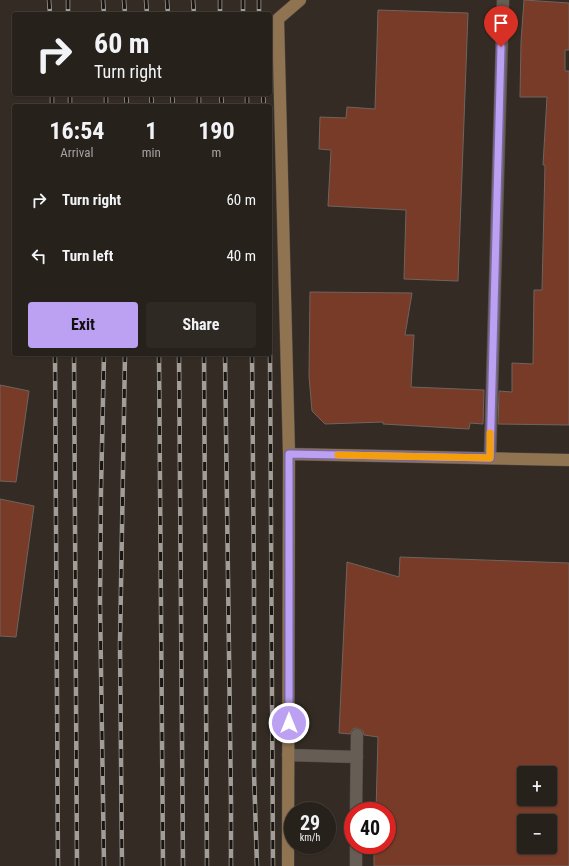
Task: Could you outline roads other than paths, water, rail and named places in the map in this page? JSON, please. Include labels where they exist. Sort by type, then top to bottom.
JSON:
[{"type":"street","points":[[288,866],[289,454],[278,19],[300,0]]},
{"type":"street","points":[[490,458],[503,0]]},
{"type":"street","points":[[289,454],[569,460]]},
{"type":"street","points":[[356,802],[357,735]]},
{"type":"street","points":[[288,755],[357,757]]},
{"type":"street","points":[[356,854],[356,866]]},
{"type":"railway","points":[[49,0],[50,12]]},
{"type":"railway","points":[[68,0],[68,12]]},
{"type":"railway","points":[[103,0],[104,12]]},
{"type":"railway","points":[[124,0],[125,12]]},
{"type":"railway","points":[[146,0],[147,12]]},
{"type":"railway","points":[[167,0],[168,12]]},
{"type":"railway","points":[[193,0],[194,12]]},
{"type":"railway","points":[[220,0],[220,12]]},
{"type":"railway","points":[[243,0],[243,12]]},
{"type":"railway","points":[[259,0],[259,12]]},
{"type":"railway","points":[[52,96],[52,104]]},
{"type":"railway","points":[[70,96],[70,104]]},
{"type":"railway","points":[[106,96],[106,104]]},
{"type":"railway","points":[[126,96],[127,104]]},
{"type":"railway","points":[[151,96],[152,104]]},
{"type":"railway","points":[[172,96],[173,104]]},
{"type":"railway","points":[[199,96],[199,104]]},
{"type":"railway","points":[[221,96],[222,104]]},
{"type":"railway","points":[[247,96],[247,104]]},
{"type":"railway","points":[[263,96],[264,104]]},
{"type":"railway","points":[[55,356],[58,866]]},
{"type":"railway","points":[[74,356],[77,866]]},
{"type":"railway","points":[[104,356],[100,603],[104,866]]},
{"type":"railway","points":[[122,866],[120,645],[125,356]]},
{"type":"railway","points":[[159,356],[163,866]]},
{"type":"railway","points":[[179,356],[183,866]]},
{"type":"railway","points":[[204,356],[207,866]]},
{"type":"railway","points":[[225,356],[231,866]]},
{"type":"railway","points":[[252,356],[254,773],[257,866]]},
{"type":"railway","points":[[270,356],[273,866]]}]
